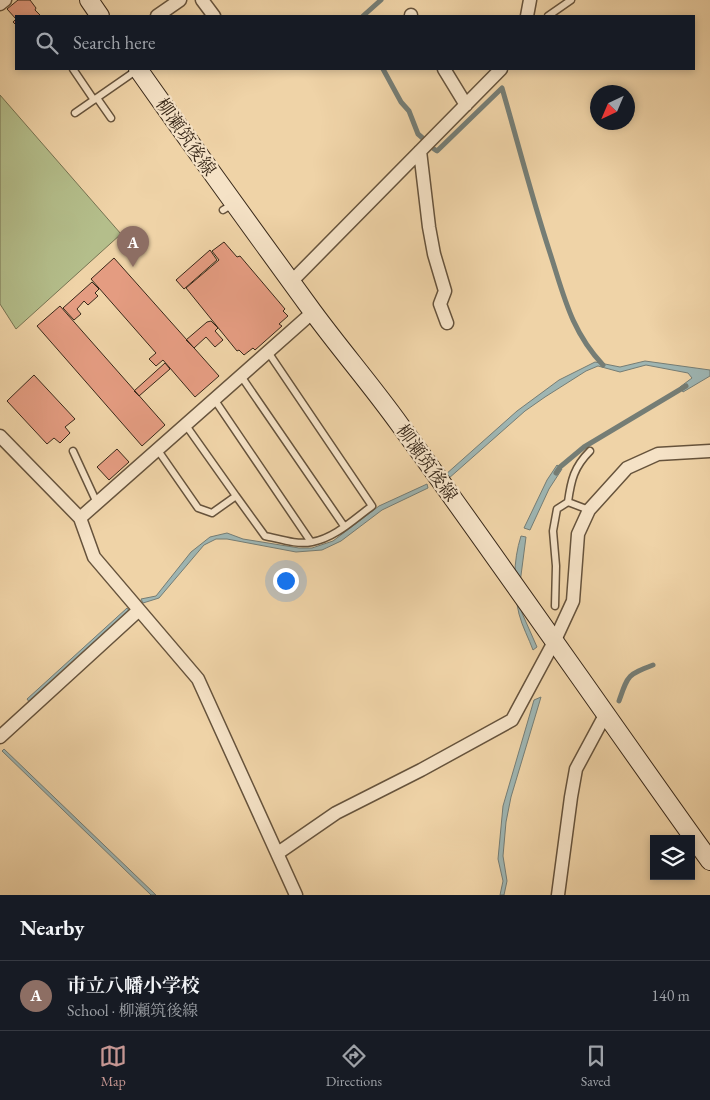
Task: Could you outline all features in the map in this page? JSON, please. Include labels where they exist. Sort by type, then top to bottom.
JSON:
[{"type":"main road","points":[[89,0],[99,15]]},
{"type":"main road","name":"柳瀬筑後線","points":[[139,70],[228,206],[292,281],[313,312],[399,423],[555,640],[605,716],[710,861]]},
{"type":"street","points":[[0,4],[6,0]]},
{"type":"street","points":[[158,15],[180,0]]},
{"type":"street","points":[[202,0],[213,15]]},
{"type":"street","points":[[527,15],[530,0]]},
{"type":"street","points":[[445,70],[466,105]]},
{"type":"street","points":[[292,281],[500,70]]},
{"type":"street","points":[[420,151],[429,227],[445,291],[440,304],[447,323]]},
{"type":"street","points":[[80,518],[313,312]]},
{"type":"street","points":[[0,436],[80,518],[94,557],[198,680],[296,895]]},
{"type":"street","points":[[278,854],[336,813],[421,770],[512,720],[555,640],[573,601],[578,534],[589,510],[627,468],[658,454],[710,451]]},
{"type":"street","points":[[0,737],[139,610]]},
{"type":"street","points":[[558,895],[576,769],[605,716]]},
{"type":"lane","points":[[549,15],[570,0]]},
{"type":"lane","points":[[74,70],[111,118]]},
{"type":"lane","points":[[75,113],[137,70]]},
{"type":"lane","points":[[185,424],[265,536],[295,542],[311,542],[328,537],[372,506],[268,352]]},
{"type":"lane","points":[[241,376],[344,526]]},
{"type":"lane","points":[[214,399],[311,542]]},
{"type":"lane","points":[[156,449],[198,508],[212,513],[236,496]]},
{"type":"lane","points":[[73,451],[96,503]]},
{"type":"lane","points":[[568,502],[570,482],[579,462],[590,452]]},
{"type":"lane","points":[[568,502],[589,510]]},
{"type":"lane","points":[[555,606],[556,566],[553,531],[556,510],[568,502]]},
{"type":"green space","points":[[0,95],[121,234],[16,329],[0,304]]},
{"type":"water","points":[[645,361],[710,370],[710,376],[683,392],[680,387],[692,378],[688,373],[646,365],[620,372],[598,366],[586,371],[525,411],[448,479],[445,475],[517,411],[559,380],[595,362],[620,367]]},
{"type":"water","points":[[557,465],[562,469],[549,489],[530,530],[524,528],[547,480]]},
{"type":"water","points":[[427,484],[428,488],[382,510],[341,541],[322,550],[296,552],[227,539],[216,539],[204,545],[159,598],[143,603],[141,599],[156,596],[191,552],[210,537],[227,533],[243,539],[299,548],[312,548],[333,541],[379,506]]},
{"type":"water","points":[[521,536],[526,537],[520,583],[522,613],[537,647],[533,650],[520,619],[516,595],[515,565]]},
{"type":"water","points":[[127,608],[130,612],[30,703],[27,699]]},
{"type":"water","points":[[541,697],[511,797],[506,822],[503,856],[507,881],[504,895],[500,895],[503,881],[498,859],[503,806],[534,700]]},
{"type":"water","points":[[4,749],[156,895],[151,895],[2,751]]},
{"type":"building","points":[[18,0],[30,0],[36,8],[35,10],[40,15],[15,15],[15,18],[7,9]]},
{"type":"building","points":[[224,242],[237,257],[240,256],[285,309],[283,311],[288,316],[279,324],[282,326],[255,350],[253,348],[244,355],[239,350],[237,351],[186,288],[219,260],[212,251]]},
{"type":"building","points":[[210,250],[217,260],[184,289],[176,280]]},
{"type":"building","points":[[114,258],[219,376],[195,397],[163,360],[156,366],[149,359],[156,353],[91,279]]},
{"type":"building","points":[[92,282],[99,289],[95,293],[98,296],[88,305],[84,301],[77,309],[81,314],[74,320],[63,308]]},
{"type":"building","points":[[60,306],[165,425],[142,446],[37,326]]},
{"type":"building","points":[[211,321],[218,328],[215,331],[223,340],[215,347],[206,337],[194,348],[186,340],[207,322]]},
{"type":"building","points":[[165,363],[170,369],[139,396],[134,391]]},
{"type":"building","points":[[34,375],[75,419],[65,427],[70,433],[60,443],[54,438],[47,444],[7,401]]},
{"type":"building","points":[[117,449],[129,462],[109,480],[97,467]]},
{"type":"waterway","points":[[364,15],[381,0]]},
{"type":"waterway","points":[[384,70],[401,102],[409,111],[418,134],[426,141]]},
{"type":"waterway","points":[[434,149],[437,151],[502,88],[537,212],[564,298],[583,339],[603,365]]},
{"type":"waterway","points":[[556,473],[560,467],[584,447],[686,386]]},
{"type":"waterway","points":[[619,701],[624,686],[630,677],[638,671],[653,665]]},
{"type":"place","name":"市立八幡小学校","points":[[133,267]]}]
